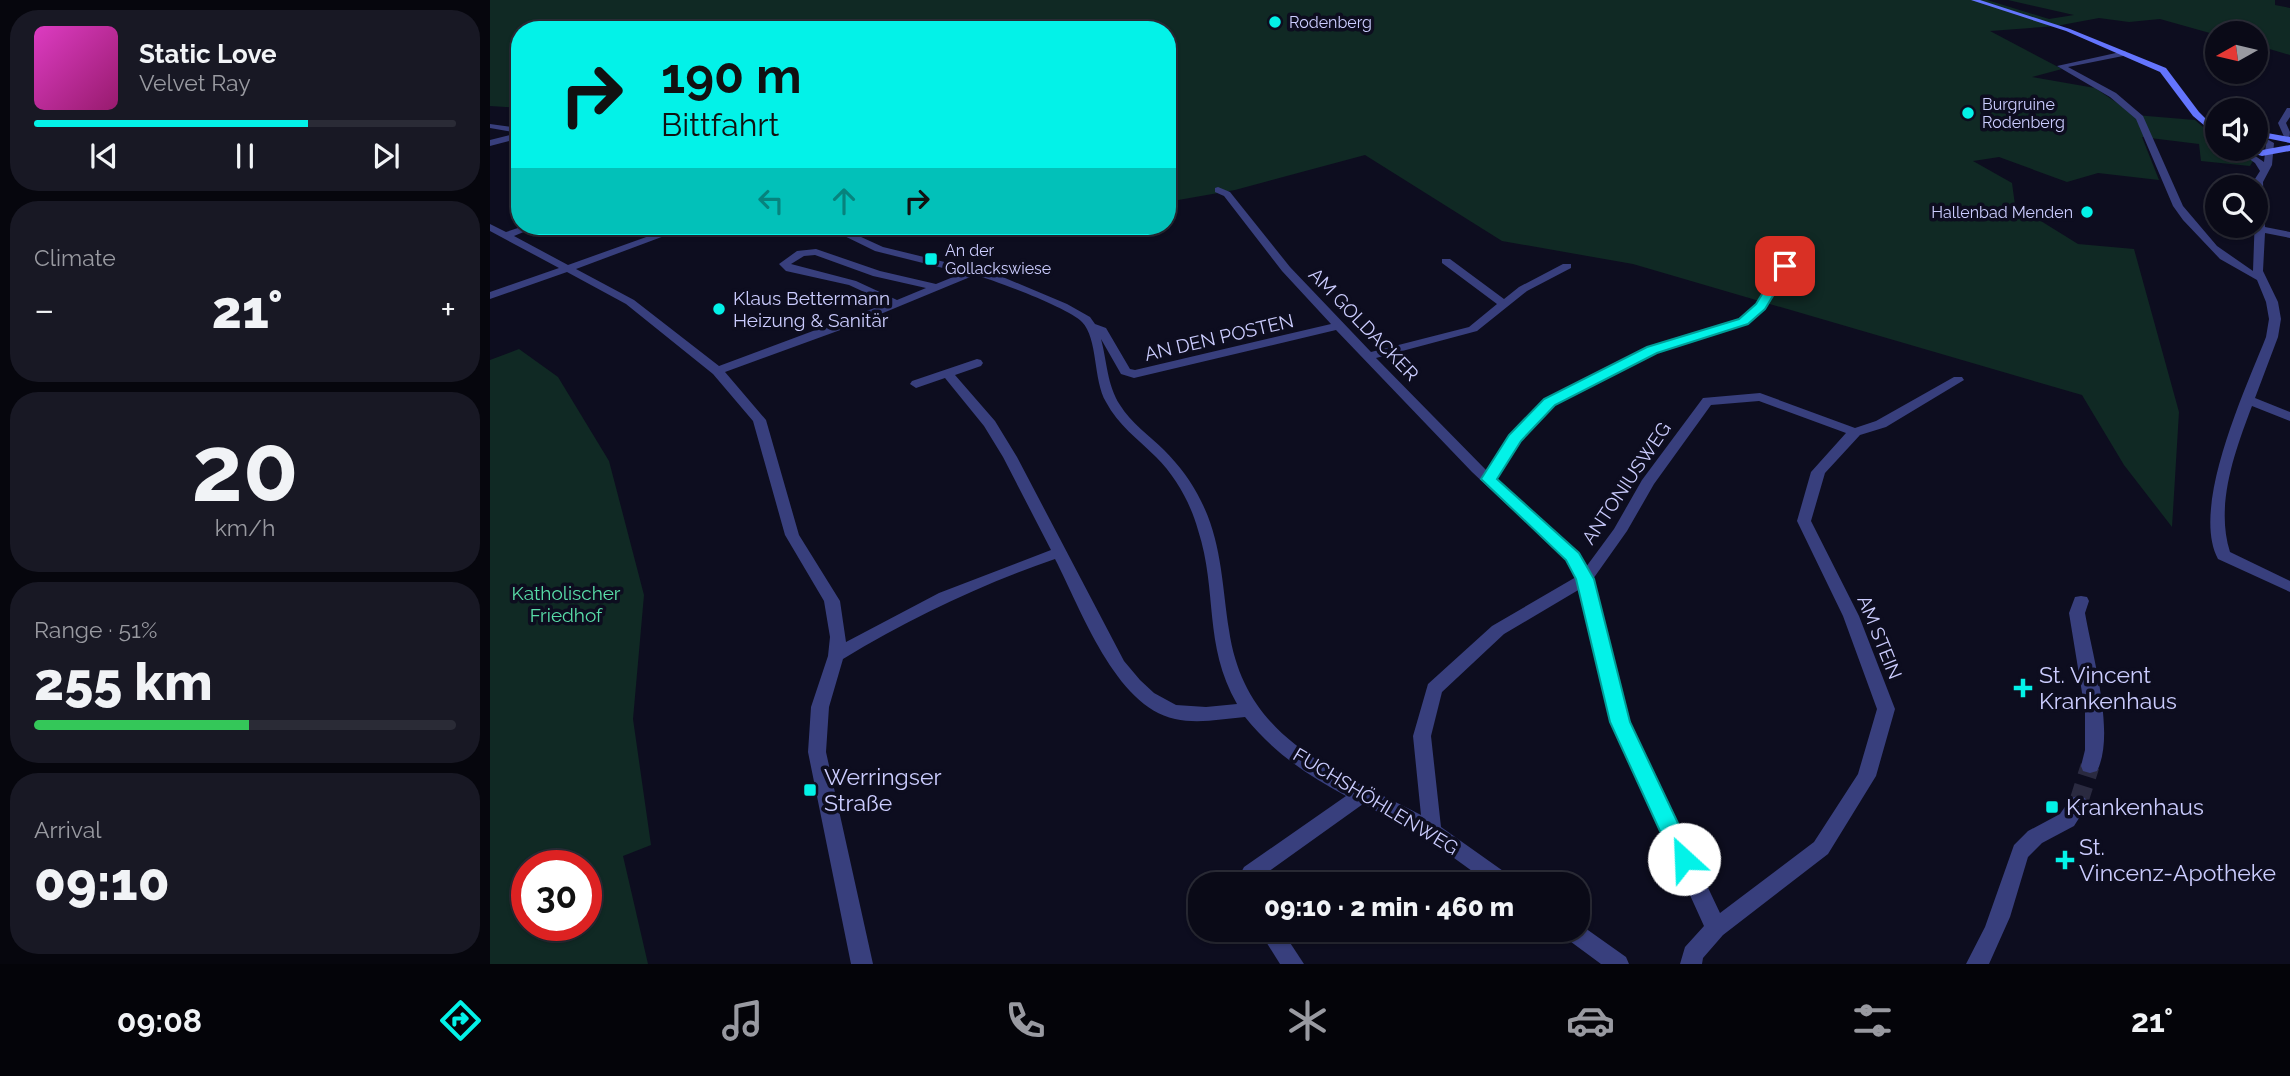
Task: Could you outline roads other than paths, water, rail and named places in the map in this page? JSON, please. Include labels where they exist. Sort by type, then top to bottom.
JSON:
[{"type":"street","points":[[1974,0],[2048,23],[2125,52],[2169,75],[2205,123]]},
{"type":"street","points":[[2125,52],[2061,66],[2115,95],[2132,108],[2140,118],[2178,206],[2187,218],[2229,264],[2260,278]]},
{"type":"street","points":[[2290,110],[2282,123],[2290,140]]},
{"type":"street","points":[[2196,114],[2205,118]]},
{"type":"street","points":[[490,126],[511,131]]},
{"type":"street","points":[[490,144],[511,136]]},
{"type":"street","points":[[2268,136],[2290,140]]},
{"type":"street","points":[[2261,175],[2271,152],[2268,141]]},
{"type":"street","points":[[2268,152],[2277,148],[2290,148]]},
{"type":"street","points":[[2259,161],[2263,169]]},
{"type":"street","name":"AM GOLDACKER","points":[[1218,190],[1227,194],[1286,269],[1339,326],[1489,479],[1573,557],[1585,579]]},
{"type":"street","points":[[490,226],[631,302],[717,371],[759,420],[792,535],[832,601],[838,637],[836,656],[820,707],[817,751],[862,964]]},
{"type":"street","points":[[2268,231],[2290,235]]},
{"type":"street","points":[[506,235],[511,233]]},
{"type":"street","points":[[490,296],[661,235]]},
{"type":"street","points":[[849,235],[879,249],[975,271],[1063,306],[1086,319],[1090,326]]},
{"type":"street","points":[[2260,238],[2258,271],[2272,302],[2275,319],[2272,337],[2228,451],[2217,519],[2219,547],[2223,555],[2290,587]]},
{"type":"street","points":[[898,304],[852,283],[790,269],[784,264],[801,253],[816,252],[877,274],[937,287]]},
{"type":"street","points":[[1489,479],[1514,438],[1549,402],[1652,350],[1744,321],[1760,307],[1791,253]]},
{"type":"street","points":[[1446,261],[1504,304]]},
{"type":"street","points":[[1369,356],[1473,329],[1523,289],[1566,266]]},
{"type":"street","points":[[717,371],[898,304],[975,271]]},
{"type":"street","name":"AN DEN POSTEN","points":[[1090,326],[1102,330],[1125,371],[1134,374],[1339,326]]},
{"type":"street","name":"FUCHSHÖHLENWEG","points":[[1090,326],[1109,396],[1120,414],[1168,461],[1192,496],[1209,539],[1213,559],[1222,651],[1227,668],[1249,710],[1275,741],[1360,796],[1432,831],[1489,872]]},
{"type":"street","points":[[916,384],[977,363]]},
{"type":"street","points":[[948,374],[990,424],[1118,665],[1146,699],[1177,714],[1249,710]]},
{"type":"street","name":"AM STEIN","points":[[1690,964],[1693,954],[1716,928],[1821,848],[1867,775],[1886,709],[1851,616],[1804,521],[1818,472],[1855,432],[1881,424],[1958,380]]},
{"type":"street","name":"ANTONIUSWEG","points":[[1432,831],[1422,736],[1434,689],[1498,630],[1585,579],[1620,531],[1647,483],[1707,401],[1760,397],[1855,432]]},
{"type":"street","points":[[2248,400],[2290,417]]},
{"type":"street","points":[[836,656],[888,623],[965,585],[1060,552]]},
{"type":"street","points":[[1585,579],[1620,722],[1716,928]]},
{"type":"street","points":[[2081,601],[2077,613],[2095,753],[2090,766]]},
{"type":"street","points":[[1252,872],[1360,796]]},
{"type":"street","points":[[1977,964],[2003,909],[2021,852],[2032,838],[2063,826],[2074,817],[2078,804]]},
{"type":"street","points":[[1277,942],[1293,964]]},
{"type":"street","points":[[1588,942],[1618,964]]},
{"type":"tunnel","points":[[2078,804],[2090,766]]},
{"type":"place","name":"Rodenberg","points":[[1275,22]]},
{"type":"place","name":"Burgruine Rodenberg","points":[[1968,113]]},
{"type":"place","name":"Hallenbad Menden","points":[[2087,212]]},
{"type":"place","name":"An der Gollackswiese","points":[[931,259]]},
{"type":"place","name":"Klaus Bettermann Heizung & Sanitär","points":[[719,309]]},
{"type":"place","name":"St. Vincent Krankenhaus","points":[[2023,688]]},
{"type":"place","name":"Werringser Straße","points":[[810,790]]},
{"type":"place","name":"Krankenhaus","points":[[2052,807]]},
{"type":"place","name":"St. Vincenz-Apotheke","points":[[2065,860]]},
{"type":"park label","name":"Katholischer Friedhof","points":[[566,604]]}]
